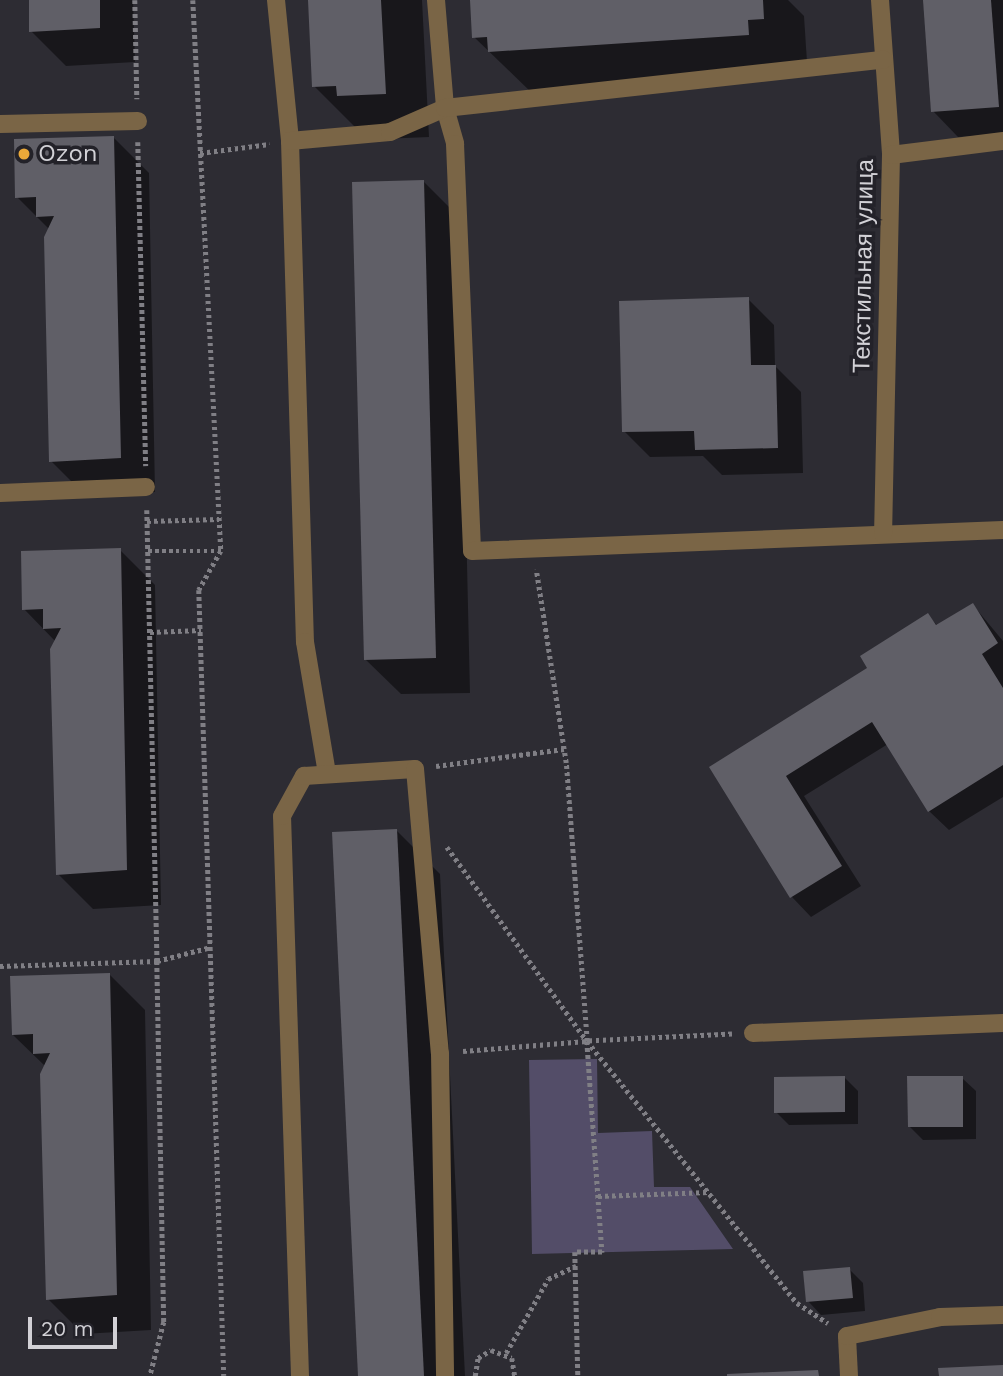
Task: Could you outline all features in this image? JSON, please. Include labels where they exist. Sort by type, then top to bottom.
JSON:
[{"type":"street","points":[[276,0],[290,141],[305,642],[327,773]]},
{"type":"street","points":[[436,0],[445,108],[455,144],[472,551],[1003,530]]},
{"type":"street","name":"Текстильная улица","points":[[880,0],[891,155],[883,534]]},
{"type":"street","points":[[290,141],[390,132],[445,108],[883,60]]},
{"type":"street","points":[[0,124],[138,121]]},
{"type":"street","points":[[891,155],[1003,141]]},
{"type":"street","points":[[0,493],[146,487]]},
{"type":"street","points":[[300,1376],[282,816],[304,776],[415,769],[440,1053],[445,1376]]},
{"type":"street","points":[[754,1033],[1003,1023]]},
{"type":"street","points":[[849,1376],[847,1336],[940,1317],[1003,1315]]},
{"type":"path","points":[[193,0],[221,551],[200,590],[224,1376]]},
{"type":"path","points":[[200,153],[290,141]]},
{"type":"path","points":[[147,521],[219,519]]},
{"type":"path","points":[[533,548],[564,749],[602,1252],[575,1252],[578,1376]]},
{"type":"path","points":[[148,551],[221,551]]},
{"type":"path","points":[[150,632],[201,630]]},
{"type":"path","points":[[415,769],[564,749]]},
{"type":"path","points":[[442,841],[587,1041],[797,1303],[847,1336]]},
{"type":"path","points":[[0,966],[158,961],[164,1322],[150,1376]]},
{"type":"path","points":[[440,1053],[587,1041],[754,1033]]},
{"type":"path","points":[[598,1196],[709,1192]]},
{"type":"path","points":[[506,1353],[548,1279],[576,1266]]},
{"type":"path","points":[[475,1376],[475,1365],[484,1353],[506,1353]]},
{"type":"path","points":[[506,1353],[515,1365],[515,1376]]},
{"type":"shaded area","points":[[597,1059],[598,1133],[652,1131],[654,1187],[690,1187],[733,1249],[532,1254],[529,1060]]},
{"type":"building","points":[[29,0],[100,0],[100,28],[29,32]]},
{"type":"building","points":[[308,0],[381,0],[386,94],[337,96],[336,86],[312,87]]},
{"type":"building","points":[[470,0],[763,0],[764,19],[748,20],[749,35],[488,52],[487,37],[472,38]]},
{"type":"building","points":[[923,0],[991,0],[999,107],[931,112]]},
{"type":"building","points":[[114,136],[121,458],[49,462],[44,237],[54,216],[36,217],[36,197],[15,198],[14,139]]},
{"type":"building","points":[[424,180],[436,658],[364,660],[352,182]]},
{"type":"building","points":[[749,297],[751,365],[776,365],[778,448],[695,450],[694,431],[622,432],[619,301]]},
{"type":"building","points":[[121,548],[127,870],[56,875],[50,649],[61,628],[43,629],[43,609],[22,610],[21,551]]},
{"type":"building","points":[[973,603],[998,643],[982,654],[1003,688],[1003,765],[928,812],[872,722],[786,776],[842,866],[790,898],[709,767],[867,668],[860,656],[928,613],[936,625]]},
{"type":"building","points":[[397,829],[424,1376],[358,1376],[332,832]]},
{"type":"building","points":[[110,973],[117,1295],[46,1300],[40,1074],[50,1053],[33,1054],[33,1034],[12,1035],[10,976]]},
{"type":"building","points":[[845,1076],[845,1112],[774,1113],[774,1077]]},
{"type":"building","points":[[907,1076],[963,1076],[963,1127],[908,1127]]},
{"type":"building","points":[[850,1267],[853,1298],[806,1302],[803,1271]]},
{"type":"building","points":[[1003,1365],[1003,1376],[939,1376],[938,1368]]},
{"type":"building","points":[[818,1370],[819,1376],[727,1376],[727,1374]]},
{"type":"place","name":"Ozon","points":[[24,154]]}]
